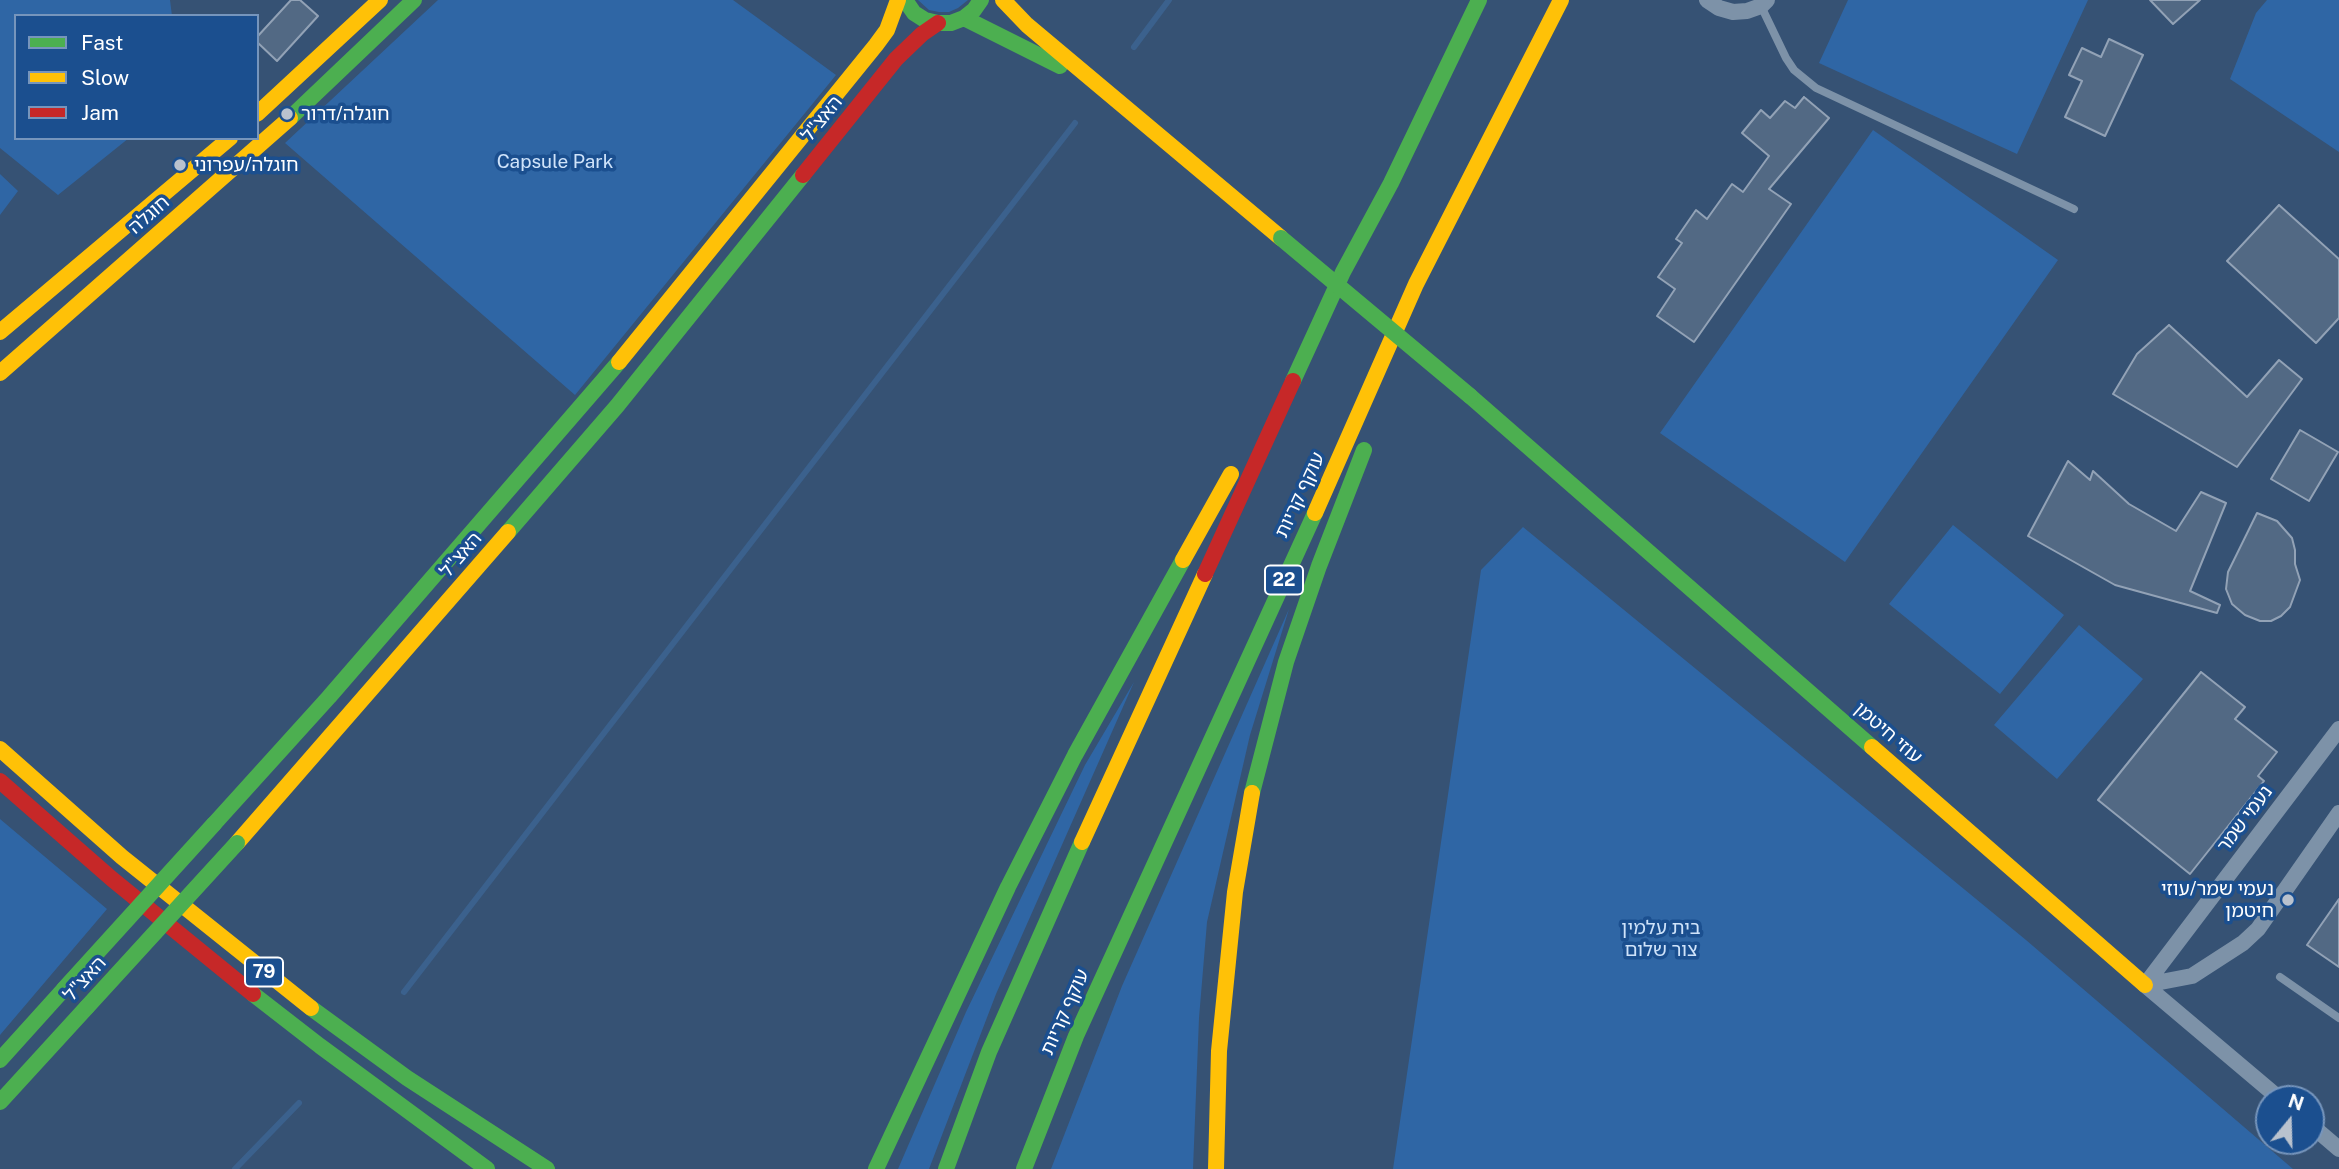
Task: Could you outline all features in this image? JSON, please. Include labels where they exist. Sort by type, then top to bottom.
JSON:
[{"type":"main road","points":[[259,112],[380,0]]},
{"type":"main road","name":"חוגלה","points":[[0,373],[266,141],[414,0]]},
{"type":"main road","name":"האצ\"ל","points":[[0,1060],[329,697],[607,377],[876,45],[887,30],[898,0]]},
{"type":"main road","points":[[905,0],[914,13],[925,20],[938,23],[951,23],[964,18],[981,0]]},
{"type":"main road","points":[[1003,0],[1027,25],[1125,108]]},
{"type":"main road","points":[[876,1169],[1008,887],[1069,766],[1391,183],[1479,0]]},
{"type":"main road","name":"עוקף קריות","points":[[1024,1169],[1082,1023],[1366,400],[1416,284],[1561,0]]},
{"type":"main road","points":[[964,18],[1056,64],[1125,108]]},
{"type":"main road","name":"האצ\"ל","points":[[0,1102],[237,844],[351,715],[617,406],[896,60],[922,34],[938,23]]},
{"type":"main road","name":"עוזי חיטמן","points":[[1125,108],[1470,396],[2145,985]]},
{"type":"main road","name":"חוגלה","points":[[0,332],[228,140]]},
{"type":"main road","points":[[1384,395],[1457,204]]},
{"type":"main road","points":[[946,1169],[989,1052],[1032,951],[1343,272]]},
{"type":"main road","points":[[1216,1169],[1220,1037],[1236,892],[1251,797],[1286,662],[1370,433]]},
{"type":"main road","name":"79","points":[[0,749],[122,857],[287,990],[407,1078],[547,1169]]},
{"type":"main road","name":"79","points":[[0,781],[218,966],[320,1046],[487,1169]]},
{"type":"main road","points":[[868,1169],[892,1133]]},
{"type":"street","points":[[1707,0],[1718,8],[1733,12],[1747,11],[1764,3]]},
{"type":"street","name":"נעמי שמר","points":[[2145,985],[2339,729]]},
{"type":"street","points":[[2145,985],[2192,976],[2243,943],[2258,929],[2339,813]]},
{"type":"street","name":"עוזי חיטמן","points":[[2145,985],[2263,1085]]},
{"type":"street","points":[[2325,1137],[2339,1149]]},
{"type":"lane","points":[[1764,3],[1786,58],[1794,70],[1816,88],[2074,209]]},
{"type":"lane","points":[[2280,977],[2339,1018]]},
{"type":"green space","points":[[0,0],[170,0],[172,14],[14,14],[14,140],[127,140],[58,195],[0,148]]},
{"type":"green space","name":"Capsule Park","points":[[438,0],[733,0],[836,75],[575,395],[285,143]]},
{"type":"green space","points":[[918,0],[968,0],[949,12],[939,12],[929,10]]},
{"type":"green space","points":[[1848,0],[2088,0],[2017,154],[1819,63]]},
{"type":"green space","points":[[2267,0],[2339,0],[2339,152],[2230,79],[2256,13]]},
{"type":"green space","points":[[1873,130],[2058,260],[1845,562],[1660,433]]},
{"type":"green space","points":[[0,174],[18,191],[0,215]]},
{"type":"green space","points":[[1953,525],[2064,615],[2000,694],[1889,604]]},
{"type":"green space","name":"בית עלמין צור שלום","points":[[1523,527],[2026,940],[2255,1136],[2255,1155],[2277,1155],[2293,1169],[1393,1169],[1481,570]]},
{"type":"green space","points":[[1289,609],[1250,735],[1207,922],[1199,1018],[1193,1169],[1051,1169],[1122,986]]},
{"type":"green space","points":[[2079,625],[2143,679],[2057,779],[1994,725]]},
{"type":"green space","points":[[1134,682],[996,994],[929,1169],[898,1169],[966,1012],[1085,765]]},
{"type":"green space","points":[[0,819],[107,909],[0,1035]]},
{"type":"building","points":[[291,0],[300,0],[318,16],[277,61],[259,44],[259,35]]},
{"type":"building","points":[[2150,0],[2200,0],[2173,24]]},
{"type":"building","points":[[2109,39],[2143,55],[2105,136],[2065,117],[2082,81],[2069,75],[2082,48],[2101,57]]},
{"type":"building","points":[[1804,97],[1829,118],[1769,189],[1791,204],[1694,342],[1657,316],[1675,289],[1658,277],[1682,243],[1676,239],[1696,210],[1707,219],[1732,184],[1743,192],[1769,156],[1742,133],[1761,110],[1770,118],[1785,101],[1795,108]]},
{"type":"building","points":[[2279,205],[2339,259],[2339,318],[2316,343],[2227,261]]},
{"type":"building","points":[[2169,325],[2247,397],[2279,360],[2302,379],[2237,467],[2113,394],[2137,354]]},
{"type":"building","points":[[2300,430],[2338,452],[2309,501],[2271,479]]},
{"type":"building","points":[[2068,461],[2090,480],[2093,471],[2129,504],[2176,531],[2201,492],[2226,503],[2190,591],[2220,605],[2217,613],[2115,585],[2028,536]]},
{"type":"building","points":[[2257,513],[2277,521],[2292,538],[2300,580],[2290,607],[2271,621],[2260,621],[2245,615],[2232,604],[2226,589],[2228,572]]},
{"type":"building","points":[[2201,672],[2245,707],[2235,719],[2277,752],[2258,776],[2264,781],[2190,874],[2098,800]]},
{"type":"building","points":[[2339,899],[2339,967],[2307,945]]},
{"type":"waterway","points":[[1134,47],[1169,0]]},
{"type":"waterway","points":[[404,992],[1075,123]]},
{"type":"waterway","points":[[235,1169],[299,1103]]},
{"type":"traffic: fast","points":[[290,118],[414,0]]},
{"type":"traffic: fast","points":[[905,0],[914,13],[925,20],[938,23],[951,23],[964,18],[981,0]]},
{"type":"traffic: fast","points":[[1293,381],[1343,272],[1391,183],[1479,0]]},
{"type":"traffic: fast","points":[[964,18],[1060,66]]},
{"type":"traffic: fast","points":[[508,532],[617,406],[803,175]]},
{"type":"traffic: fast","points":[[1281,238],[1470,396]]},
{"type":"traffic: fast","points":[[214,824],[329,697],[619,362]]},
{"type":"traffic: fast","points":[[1470,396],[1872,747]]},
{"type":"traffic: fast","points":[[1252,793],[1286,662],[1319,566],[1364,450]]},
{"type":"traffic: fast","points":[[1024,1169],[1076,1036],[1315,513]]},
{"type":"traffic: fast","points":[[876,1169],[1008,887],[1075,755],[1183,560]]},
{"type":"traffic: fast","points":[[64,989],[214,824]]},
{"type":"traffic: fast","points":[[946,1169],[989,1052],[1082,842]]},
{"type":"traffic: fast","points":[[87,1007],[237,843]]},
{"type":"traffic: fast","points":[[0,1060],[64,989]]},
{"type":"traffic: fast","points":[[253,994],[487,1169]]},
{"type":"traffic: fast","points":[[0,1102],[87,1007]]},
{"type":"traffic: fast","points":[[311,1008],[407,1078],[547,1169]]},
{"type":"traffic: slow","points":[[259,112],[380,0]]},
{"type":"traffic: slow","points":[[619,362],[876,45],[887,30],[898,0]]},
{"type":"traffic: slow","points":[[1003,0],[1027,25],[1281,238]]},
{"type":"traffic: slow","points":[[1315,513],[1416,284],[1561,0]]},
{"type":"traffic: slow","points":[[0,373],[290,118]]},
{"type":"traffic: slow","points":[[0,332],[228,140]]},
{"type":"traffic: slow","points":[[1183,560],[1231,474]]},
{"type":"traffic: slow","points":[[237,843],[508,532]]},
{"type":"traffic: slow","points":[[1082,842],[1205,574]]},
{"type":"traffic: slow","points":[[1872,747],[2145,985]]},
{"type":"traffic: slow","points":[[0,749],[122,857],[311,1008]]},
{"type":"traffic: slow","points":[[1216,1169],[1219,1051],[1235,892],[1252,793]]},
{"type":"traffic: jam","points":[[803,175],[896,59],[938,23]]},
{"type":"traffic: jam","points":[[1205,574],[1293,381]]},
{"type":"traffic: jam","points":[[0,781],[112,879],[253,994]]},
{"type":"place","name":"חוגלה/דרור","points":[[287,114]]},
{"type":"place","name":"חוגלה/עפרוני","points":[[180,165]]},
{"type":"place","name":"נעמי שמר/עוזי חיטמן","points":[[2288,900]]}]
